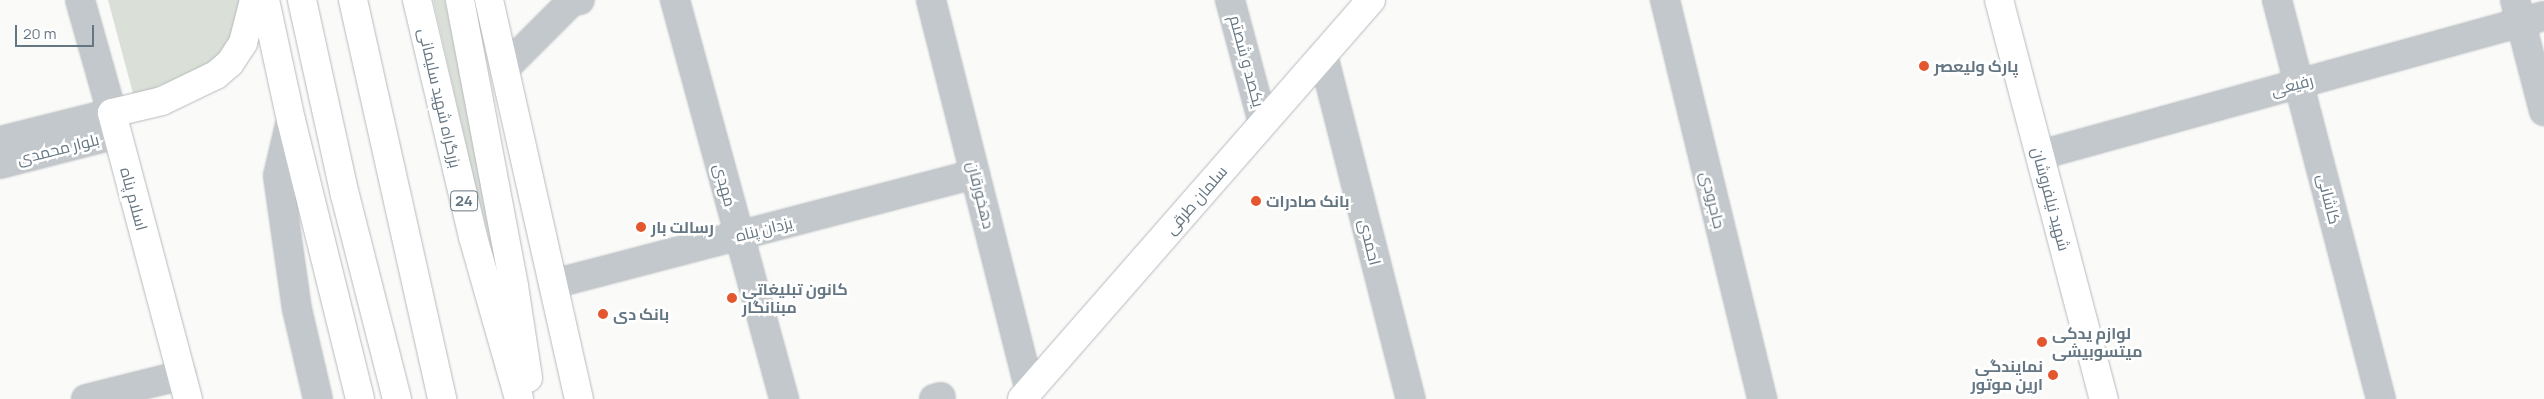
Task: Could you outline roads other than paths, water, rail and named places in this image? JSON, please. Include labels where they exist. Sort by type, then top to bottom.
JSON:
[{"type":"main road","points":[[114,124],[216,75],[230,62],[243,43],[254,0]]},
{"type":"main road","points":[[265,0],[291,120],[360,399]]},
{"type":"main road","points":[[302,0],[345,195],[397,399]]},
{"type":"main road","points":[[353,0],[442,399]]},
{"type":"main road","name":"بزرگراه شهید سلیمانی","points":[[417,0],[472,237],[519,399]]},
{"type":"main road","points":[[460,0],[514,286],[531,399]]},
{"type":"main road","points":[[488,0],[579,399]]},
{"type":"main road","name":"سلمان طرقی","points":[[1028,396],[1370,0]]},
{"type":"main road","name":"شهید نیلفروشان","points":[[1999,0],[2104,399]]},
{"type":"main road","name":"اسلام پناه","points":[[114,124],[185,387]]},
{"type":"street","name":"اسلام پناه","points":[[80,0],[114,124]]},
{"type":"street","name":"مهدی","points":[[675,0],[784,399]]},
{"type":"street","name":"دهخورقان","points":[[931,0],[1028,396]]},
{"type":"street","name":"یکصد و شصتم","points":[[1230,0],[1263,123]]},
{"type":"street","name":"جاجرودی","points":[[1665,0],[1762,399]]},
{"type":"street","name":"کاشانی","points":[[2277,0],[2381,399]]},
{"type":"street","points":[[505,68],[573,1]]},
{"type":"street","points":[[2526,12],[2544,111]]},
{"type":"street","name":"رفیعی","points":[[2040,155],[2300,83],[2526,12]]},
{"type":"street","name":"احمدی","points":[[1323,55],[1411,399]]},
{"type":"street","points":[[291,120],[278,176],[297,309],[318,399]]},
{"type":"street","name":"بلوار محمدی","points":[[0,141],[114,124]]},
{"type":"street","name":"بلوار محمدی","points":[[0,164],[114,124]]},
{"type":"street","name":"یزدان پناه","points":[[553,284],[975,174]]},
{"type":"street","points":[[86,399],[185,387]]},
{"type":"place","name":"پارک ولیعصر","points":[[1924,66]]},
{"type":"place","name":"بانک صادرات","points":[[1256,201]]},
{"type":"place","name":"رسالت بار","points":[[641,227]]},
{"type":"place","name":"کانون تبلیغاتی مبنانگار","points":[[732,298]]},
{"type":"place","name":"بانک دی","points":[[603,314]]},
{"type":"place","name":"لوازم یدکی میتسوبیشی","points":[[2042,342]]},
{"type":"place","name":"نمایندگی ارین موتور","points":[[2053,375]]}]
